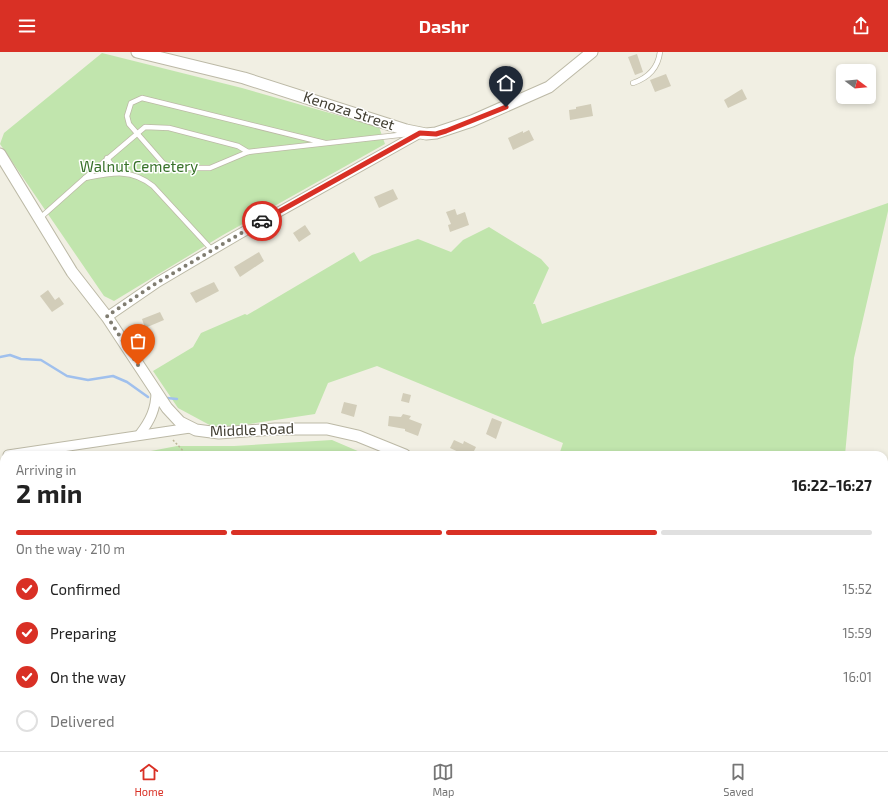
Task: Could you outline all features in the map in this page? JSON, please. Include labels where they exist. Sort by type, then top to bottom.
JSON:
[{"type":"street","name":"Kenoza Street","points":[[137,52],[244,78],[420,133],[436,134],[539,93],[558,82],[592,52]]},
{"type":"street","points":[[107,316],[158,282],[212,250],[420,133]]},
{"type":"street","name":"Middle Road","points":[[0,154],[24,191],[39,219],[72,272],[107,316],[173,416],[190,428],[202,432],[218,433],[275,429],[327,429],[358,436],[395,451]]},
{"type":"street","points":[[140,434],[151,417],[156,402],[156,392]]},
{"type":"street","points":[[33,451],[140,434],[190,428]]},
{"type":"lane","points":[[633,82],[645,78],[652,71],[660,52]]},
{"type":"lane","points":[[325,143],[142,98],[131,103],[127,116],[129,124],[137,135],[163,163],[172,168],[210,168],[248,152],[420,133]]},
{"type":"lane","points":[[39,219],[107,158],[137,135],[145,126],[156,126],[223,142],[248,152]]},
{"type":"lane","points":[[107,158],[116,172]]},
{"type":"lane","points":[[85,178],[116,172],[142,177],[153,186],[212,250]]},
{"type":"path","points":[[165,431],[183,451]]},
{"type":"green space","name":"Walnut Cemetery","points":[[102,53],[242,88],[379,127],[385,144],[223,235],[114,301],[104,296],[0,144],[4,133]]},
{"type":"green space","points":[[888,203],[888,211],[854,358],[845,451],[560,451],[563,443],[377,366],[328,383],[315,414],[217,429],[178,408],[153,371],[193,347],[201,333],[245,314],[247,315],[354,252],[360,262],[372,255],[418,239],[451,252],[463,240],[489,227],[541,259],[549,268],[533,304],[535,304],[542,324]]},
{"type":"green space","points":[[332,440],[358,451],[151,451],[177,446],[234,446]]},
{"type":"building","points":[[637,54],[643,72],[635,75],[628,57]]},
{"type":"building","points":[[666,74],[671,86],[655,92],[650,80]]},
{"type":"building","points":[[742,89],[747,99],[728,108],[724,100]]},
{"type":"building","points":[[591,104],[593,116],[570,120],[569,110]]},
{"type":"building","points":[[529,130],[534,140],[513,150],[508,138],[523,131],[523,133]]},
{"type":"building","points":[[393,189],[398,199],[379,208],[374,197]]},
{"type":"building","points":[[455,209],[457,215],[465,212],[469,225],[450,232],[448,225],[451,224],[446,212]]},
{"type":"building","points":[[305,225],[311,234],[299,242],[293,233]]},
{"type":"building","points":[[259,252],[264,261],[240,277],[234,267]]},
{"type":"building","points":[[214,282],[219,291],[196,303],[190,293]]},
{"type":"building","points":[[48,290],[55,300],[59,297],[64,304],[52,312],[40,296]]},
{"type":"building","points":[[160,312],[164,320],[145,328],[142,319]]},
{"type":"building","points":[[403,393],[411,395],[409,403],[401,401]]},
{"type":"building","points":[[344,402],[357,405],[354,417],[341,413]]},
{"type":"building","points":[[403,414],[411,416],[409,419],[422,424],[418,436],[405,431],[405,429],[388,426],[389,416],[401,417]]},
{"type":"building","points":[[492,418],[502,422],[496,439],[486,434]]},
{"type":"building","points":[[454,440],[463,444],[464,441],[476,447],[474,451],[456,451],[450,448]]},
{"type":"waterway","points":[[0,357],[10,355],[21,359],[41,360],[67,376],[88,380],[113,376],[127,382],[148,397]]},
{"type":"waterway","points":[[167,398],[177,399]]},
{"type":"way so far","points":[[138,365],[107,316],[158,282],[262,221]]},
{"type":"route","points":[[262,221],[420,133],[436,134],[446,131],[506,107]]}]
